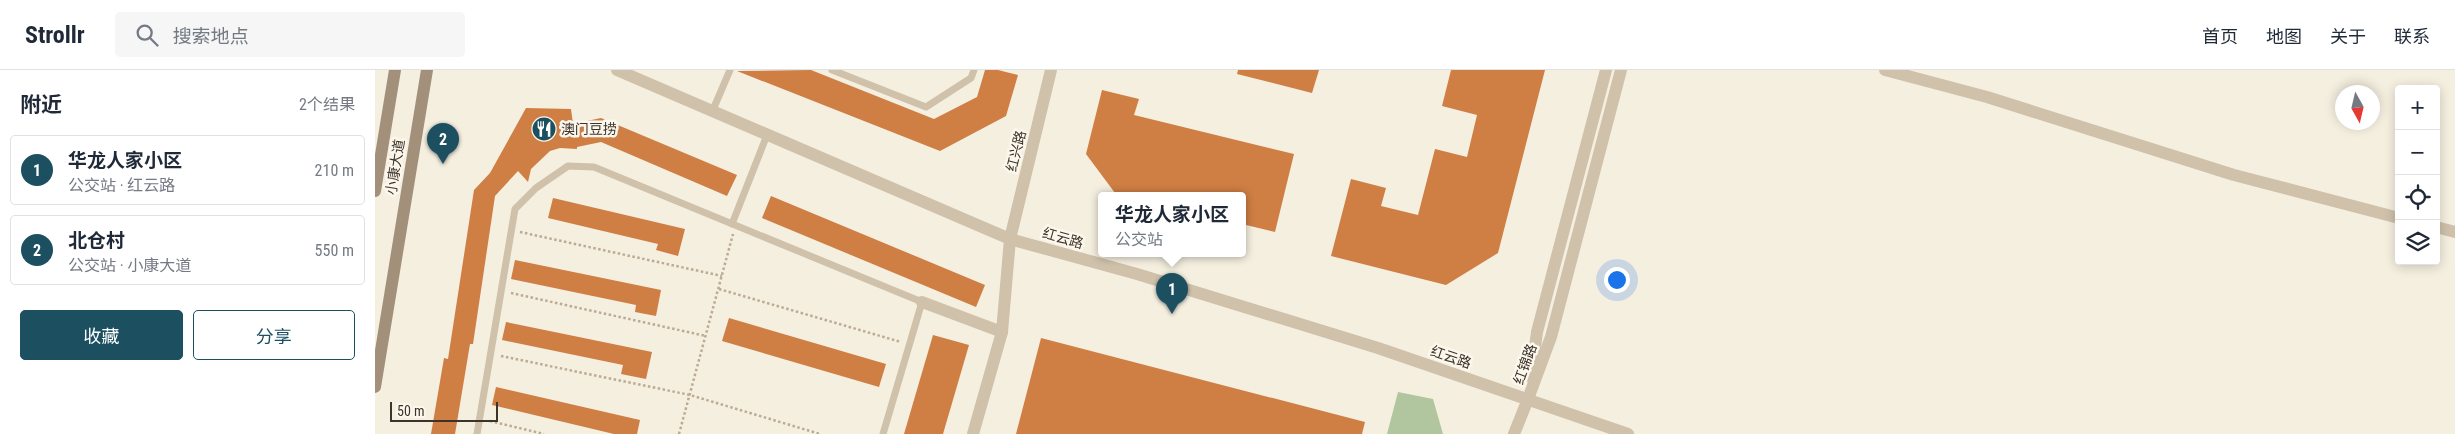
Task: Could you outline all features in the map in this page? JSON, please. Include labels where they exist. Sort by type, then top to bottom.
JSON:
[{"type":"main road","name":"小康大道","points":[[375,191],[395,70]]},
{"type":"main road","name":"小康大道","points":[[375,387],[427,70]]},
{"type":"street","name":"红云路","points":[[617,70],[1010,239],[1137,274],[1378,348],[1628,434]]},
{"type":"street","name":"红兴路","points":[[973,434],[1002,332],[1010,239],[1051,70]]},
{"type":"street","name":"红锦路","points":[[1528,399],[1537,332],[1605,70]]},
{"type":"street","name":"红锦路","points":[[1528,399],[1551,337],[1621,70]]},
{"type":"street","points":[[1885,70],[1987,97],[2234,175],[2395,217]]},
{"type":"street","points":[[2440,228],[2455,232]]},
{"type":"street","points":[[922,302],[1002,332]]},
{"type":"street","points":[[1514,434],[1528,399]]},
{"type":"lane","points":[[713,112],[730,70]]},
{"type":"lane","points":[[832,70],[926,107],[971,78],[974,70]]},
{"type":"lane","points":[[734,225],[767,136]]},
{"type":"lane","points":[[477,434],[515,209],[536,188],[567,166],[594,167],[922,302],[883,434]]},
{"type":"path","points":[[679,434],[734,225]]},
{"type":"path","points":[[511,230],[721,276]]},
{"type":"path","points":[[718,288],[909,345]]},
{"type":"path","points":[[500,291],[706,336]]},
{"type":"path","points":[[490,354],[690,395],[820,434]]},
{"type":"path","points":[[480,419],[544,434]]},
{"type":"green space","points":[[1398,392],[1433,399],[1443,434],[1387,434]]},
{"type":"building","points":[[811,70],[934,119],[977,97],[985,70],[998,70],[1018,75],[1006,116],[940,151],[737,71]]},
{"type":"building","points":[[1238,70],[1319,70],[1312,93],[1237,74]]},
{"type":"building","points":[[1451,70],[1545,70],[1498,253],[1446,285],[1331,256],[1351,179],[1386,188],[1381,206],[1418,215],[1435,149],[1467,157],[1477,115],[1442,106]]},
{"type":"building","points":[[1102,90],[1139,99],[1134,115],[1294,154],[1275,232],[1246,225],[1246,192],[1114,192],[1086,154]]},
{"type":"building","points":[[526,108],[571,109],[573,124],[601,118],[737,175],[727,196],[601,142],[577,147],[577,149],[560,148],[550,151],[531,169],[528,182],[518,171],[495,196],[473,344],[470,344],[455,434],[431,434],[444,358],[448,359],[474,190],[490,173]]},
{"type":"building","points":[[771,196],[985,285],[976,307],[762,218]]},
{"type":"building","points":[[553,198],[685,229],[678,256],[656,250],[658,244],[548,218]]},
{"type":"building","points":[[515,260],[661,290],[656,316],[635,312],[636,305],[511,279]]},
{"type":"building","points":[[729,318],[886,364],[879,387],[722,341]]},
{"type":"building","points":[[506,322],[652,352],[646,379],[621,374],[623,365],[502,340]]},
{"type":"building","points":[[933,335],[969,345],[943,434],[904,434]]},
{"type":"building","points":[[1041,338],[1365,422],[1362,434],[1016,434]]},
{"type":"building","points":[[496,387],[640,420],[637,434],[614,434],[492,405]]},
{"type":"place","name":"澳门豆捞","points":[[544,129]]},
{"type":"place","name":"北仓村","points":[[443,164]]},
{"type":"place","name":"华龙人家小区","points":[[1172,314]]}]
